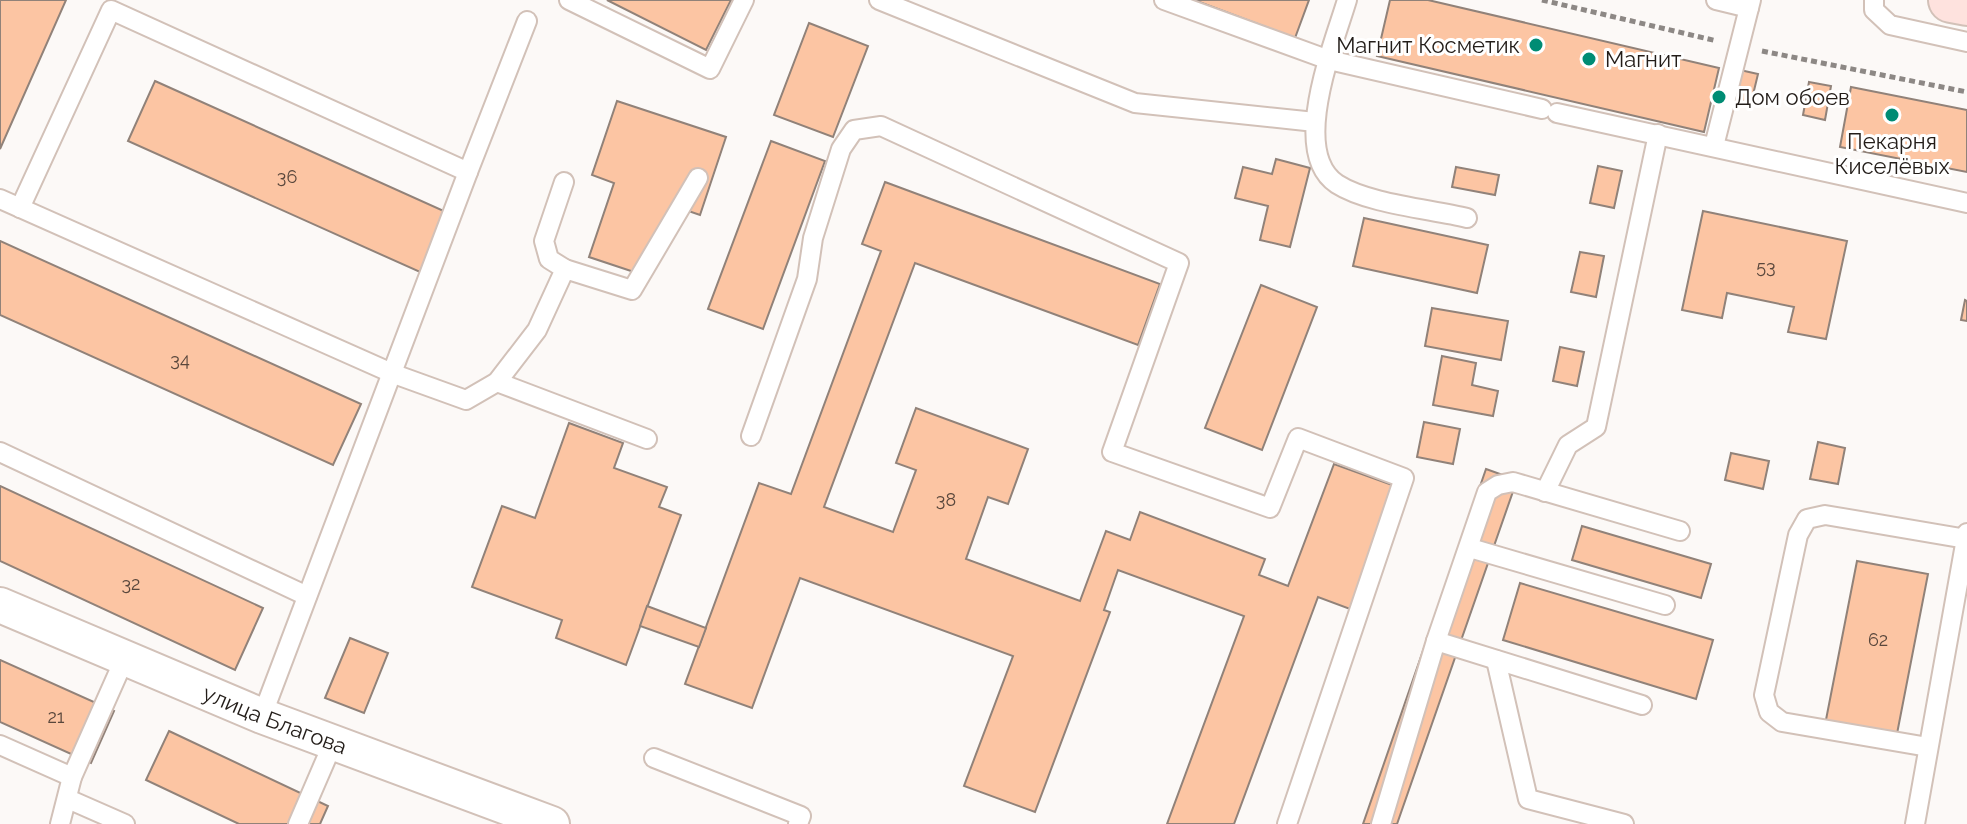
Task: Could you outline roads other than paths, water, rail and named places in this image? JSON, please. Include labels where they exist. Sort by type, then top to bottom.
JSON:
[{"type":"main road","points":[[1951,0],[1967,3]]},
{"type":"street","name":"улица Благова","points":[[0,605],[262,716],[544,823]]},
{"type":"lane","points":[[569,0],[710,69],[744,0]]},
{"type":"lane","points":[[879,0],[1135,103],[1315,122]]},
{"type":"lane","points":[[1164,0],[1329,60],[1967,203]]},
{"type":"lane","points":[[1347,0],[1315,122],[1314,153],[1335,183],[1362,194],[1467,218]]},
{"type":"lane","points":[[1714,146],[1750,4],[1716,0]]},
{"type":"lane","points":[[1874,0],[1874,10],[1890,25],[1967,42]]},
{"type":"lane","points":[[20,208],[111,10],[468,172]]},
{"type":"lane","points":[[262,716],[527,21]]},
{"type":"lane","points":[[751,436],[807,279],[813,238],[841,149],[854,130],[881,126],[1179,263],[1112,452],[1270,508],[1298,438],[1404,478],[1287,824]]},
{"type":"lane","points":[[1545,492],[1568,445],[1596,427],[1658,134]]},
{"type":"lane","points":[[564,182],[544,241],[549,259],[565,269],[632,290],[698,178]]},
{"type":"lane","points":[[0,199],[394,374],[466,400],[497,382],[537,330],[565,269]]},
{"type":"lane","points":[[497,382],[647,439]]},
{"type":"lane","points":[[0,452],[307,596]]},
{"type":"lane","points":[[1381,824],[1436,641],[1487,492],[1498,485],[1513,482],[1680,531]]},
{"type":"lane","points":[[1915,824],[1966,536],[1825,515],[1807,519],[1798,535],[1764,695],[1769,712],[1782,722],[1928,747]]},
{"type":"lane","points":[[1470,548],[1665,605]]},
{"type":"lane","points":[[1436,641],[1642,705]]},
{"type":"lane","points":[[60,824],[72,777],[124,660]]},
{"type":"lane","points":[[1496,660],[1528,799],[1624,824]]},
{"type":"lane","points":[[298,824],[333,743]]},
{"type":"lane","points":[[0,745],[72,777]]},
{"type":"lane","points":[[654,758],[801,816],[798,824]]},
{"type":"lane","points":[[68,799],[125,824]]},
{"type":"place","name":"Магнит Косметик","points":[[1536,45]]},
{"type":"place","name":"Магнит","points":[[1589,59]]},
{"type":"place","name":"Дом обоев","points":[[1719,97]]},
{"type":"place","name":"Пекарня Киселёвых","points":[[1892,115]]}]
